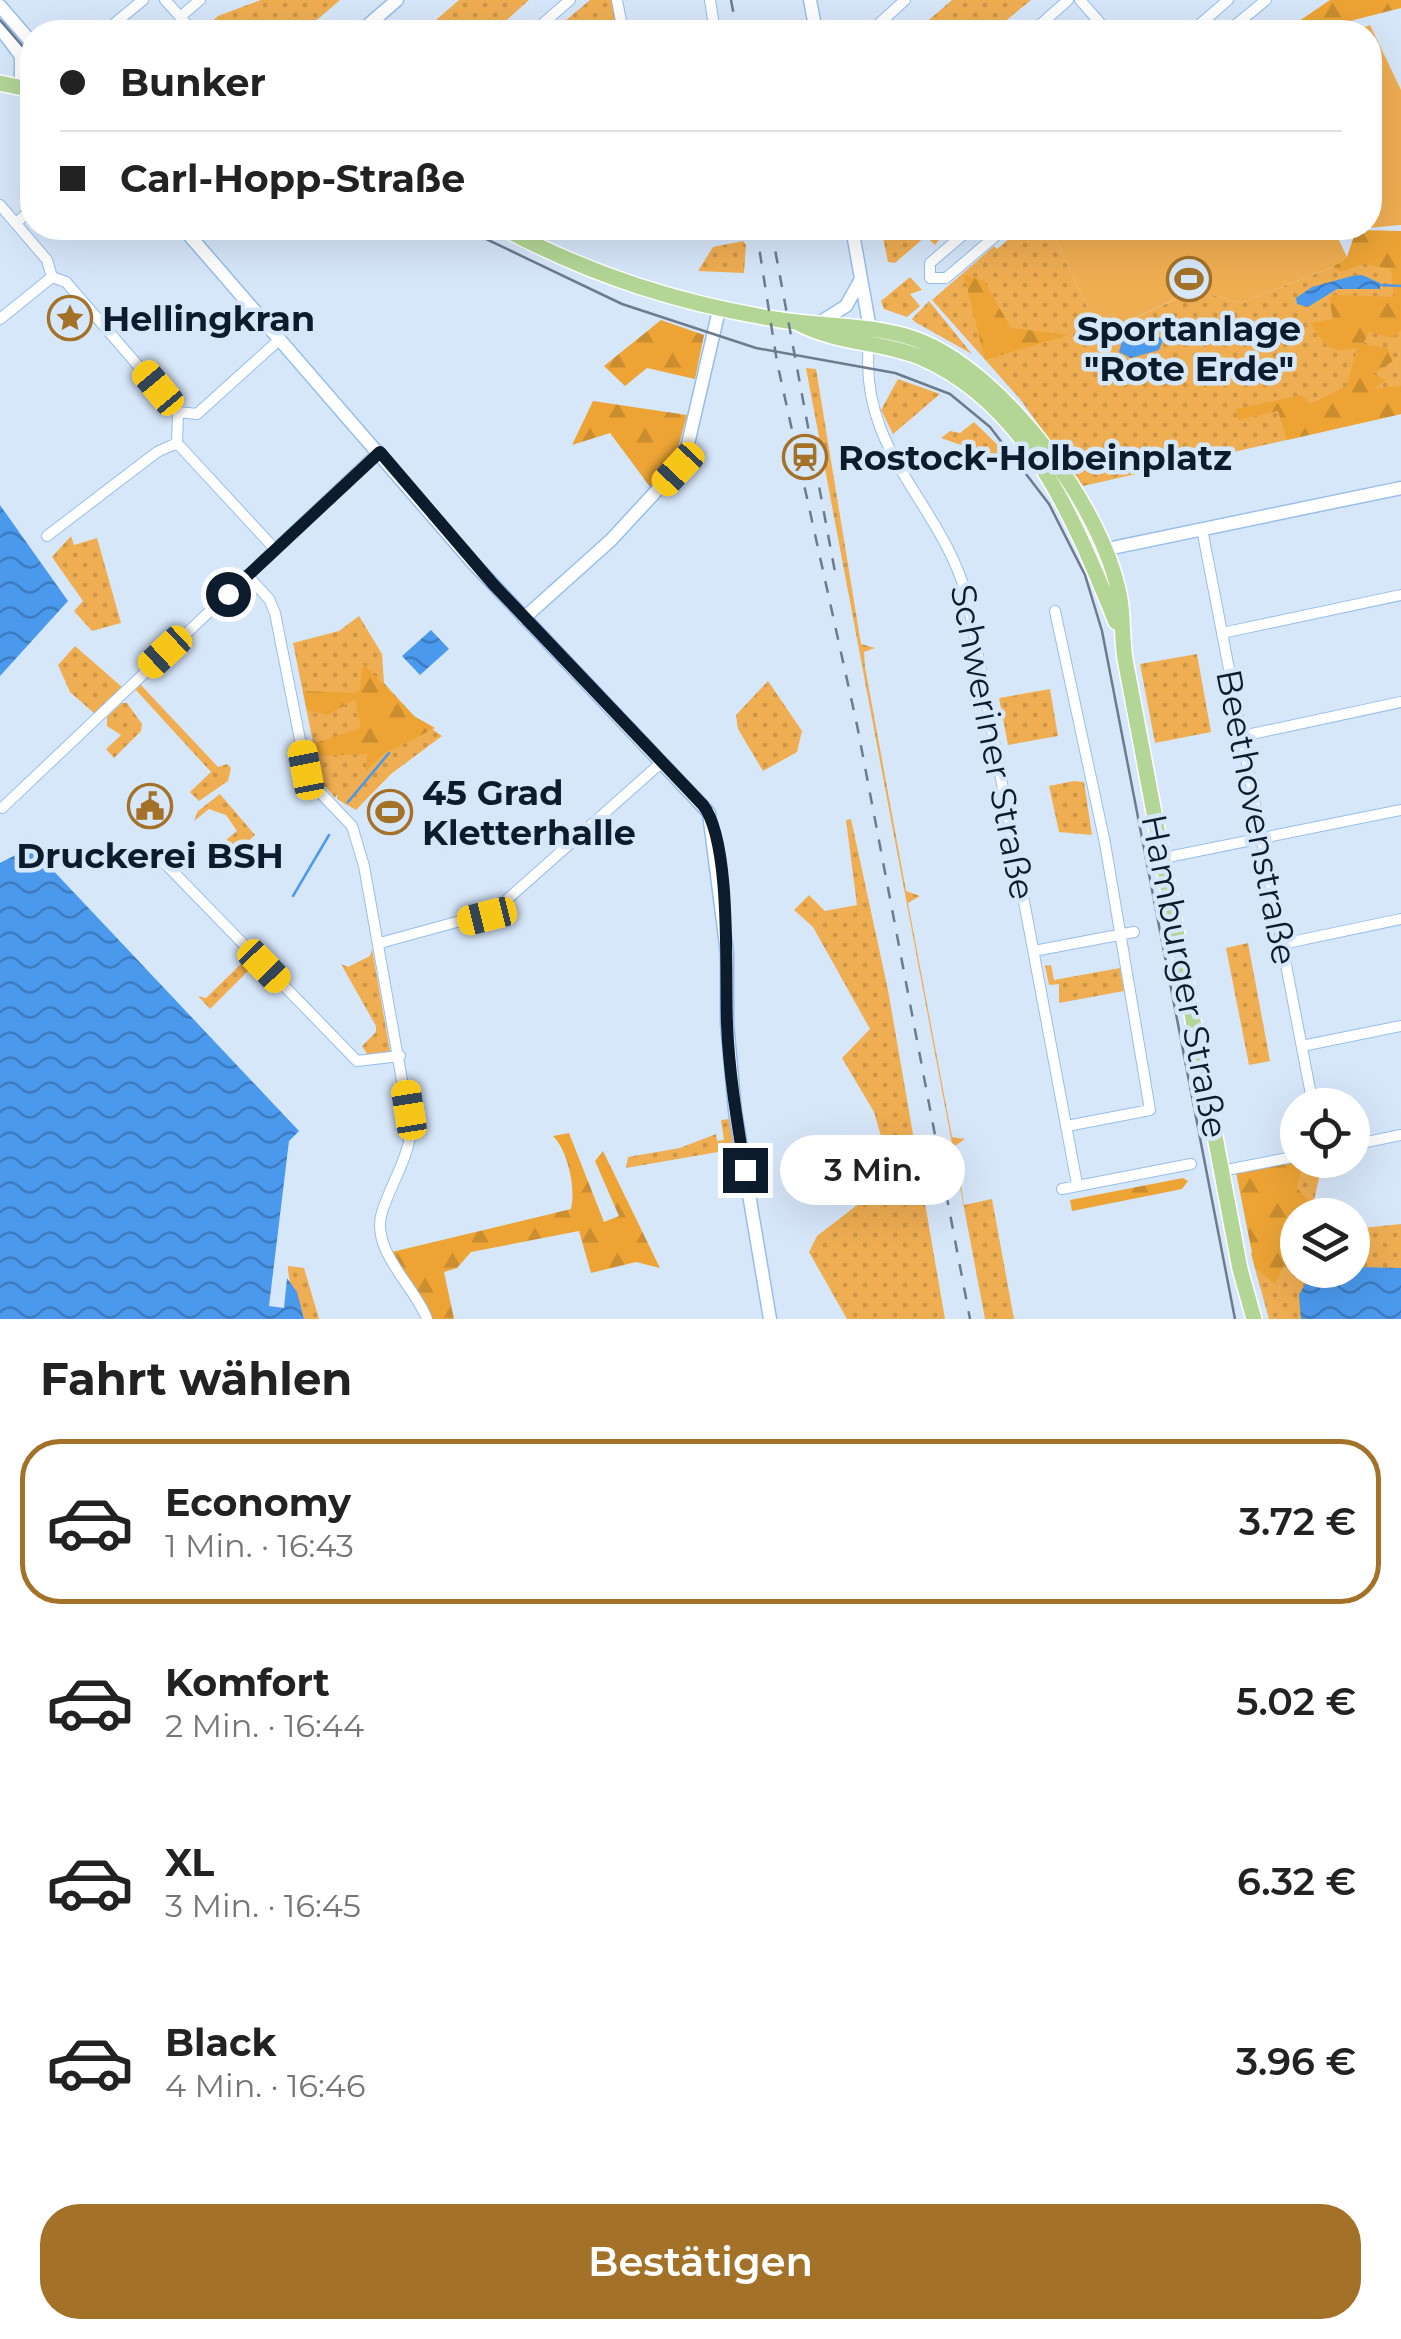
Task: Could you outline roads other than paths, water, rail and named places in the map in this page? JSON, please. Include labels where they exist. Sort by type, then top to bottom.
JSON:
[{"type":"main road","points":[[528,240],[594,272],[719,310],[798,323],[822,321],[870,336]]},
{"type":"main road","points":[[798,323],[818,334],[870,336]]},
{"type":"main road","name":"Hamburger Straße","points":[[870,336],[927,344],[980,378],[1058,466],[1121,606],[1120,631],[1221,1170],[1254,1319]]},
{"type":"street","points":[[119,20],[143,0]]},
{"type":"street","points":[[165,0],[183,20]]},
{"type":"street","points":[[547,20],[570,0]]},
{"type":"street","points":[[883,20],[906,0]]},
{"type":"street","points":[[1046,20],[1068,0]]},
{"type":"street","points":[[1080,0],[1098,20]]},
{"type":"street","points":[[1205,20],[1228,0]]},
{"type":"street","points":[[1242,20],[1266,0]]},
{"type":"street","points":[[180,17],[195,1]]},
{"type":"street","points":[[373,20],[393,2]]},
{"type":"street","points":[[0,6],[20,29]]},
{"type":"street","points":[[0,28],[20,55]]},
{"type":"street","points":[[0,204],[20,228]]},
{"type":"street","points":[[16,223],[20,219]]},
{"type":"street","points":[[30,240],[47,260],[52,277]]},
{"type":"street","points":[[193,240],[524,618],[709,813],[728,953],[727,1022],[734,1101],[770,1319]]},
{"type":"street","points":[[854,240],[870,336]]},
{"type":"street","points":[[957,240],[930,263],[930,278],[946,278],[990,240]]},
{"type":"street","points":[[0,319],[52,277]]},
{"type":"street","points":[[52,277],[66,282],[178,412],[177,443],[274,548]]},
{"type":"street","points":[[822,321],[846,306],[861,278]]},
{"type":"street","points":[[524,618],[611,540],[684,461],[719,310]]},
{"type":"street","name":"Schweriner Straße","points":[[870,336],[868,376],[879,434],[942,538],[964,587],[1077,1184]]},
{"type":"street","points":[[178,412],[196,414],[280,339]]},
{"type":"street","points":[[47,536],[167,445],[177,443]]},
{"type":"street","points":[[2,808],[380,452]]},
{"type":"street","points":[[1097,552],[1401,488]]},
{"type":"street","name":"Beethovenstraße","points":[[1202,529],[1310,1088]]},
{"type":"street","points":[[248,574],[270,599],[275,613],[310,780],[356,833],[380,943],[411,1131],[405,1160],[380,1216],[389,1254],[426,1319]]},
{"type":"street","points":[[1222,634],[1401,596]]},
{"type":"street","points":[[1055,611],[1122,937],[1150,1110],[1066,1126]]},
{"type":"street","points":[[1242,736],[1401,702]]},
{"type":"street","points":[[380,943],[493,912],[662,762]]},
{"type":"street","points":[[1163,858],[1401,810]]},
{"type":"street","points":[[153,851],[356,1061],[400,1056]]},
{"type":"street","points":[[1282,944],[1401,919]]},
{"type":"street","points":[[1034,951],[1134,932]]},
{"type":"street","points":[[1302,1046],[1401,1026]]},
{"type":"street","points":[[1370,1142],[1401,1136]]},
{"type":"street","points":[[1221,1170],[1280,1159]]},
{"type":"street","points":[[1062,1189],[1191,1164]]},
{"type":"water","points":[[1362,275],[1380,283],[1380,289],[1337,289],[1308,307],[1297,304],[1296,298],[1312,287]]},
{"type":"water","points":[[1154,333],[1163,340],[1159,350],[1131,358],[1119,352],[1122,341]]},
{"type":"water","points":[[0,505],[68,601],[0,676]]},
{"type":"water","points":[[431,630],[449,649],[420,675],[402,656]]},
{"type":"water","points":[[31,847],[299,1131],[289,1141],[269,1306],[284,1308],[287,1278],[297,1292],[304,1319],[0,1319],[0,863]]},
{"type":"water","points":[[1370,1267],[1401,1268],[1401,1319],[1301,1319],[1299,1295],[1303,1288],[1370,1288]]},
{"type":"waterway","points":[[1381,285],[1401,286]]},
{"type":"waterway","points":[[348,802],[389,753]]},
{"type":"waterway","points":[[293,896],[329,835]]},
{"type":"tram line","points":[[0,20],[20,43]]},
{"type":"tram line","points":[[488,240],[622,304],[756,348],[895,373],[950,394],[990,427],[1049,504],[1085,575],[1102,631],[1235,1319]]},
{"type":"railway","points":[[731,0],[735,20]]},
{"type":"railway","points":[[758,240],[777,362],[857,725],[970,1319]]},
{"type":"railway","points":[[773,240],[835,572]]},
{"type":"place","name":"Sportanlage \"Rote Erde\"","points":[[1189,279]]},
{"type":"place","name":"Hellingkran","points":[[70,318]]},
{"type":"place","name":"Rostock-Holbeinplatz","points":[[805,457]]},
{"type":"place","name":"Druckerei BSH","points":[[150,806]]},
{"type":"place","name":"45 Grad Kletterhalle","points":[[390,812]]}]
